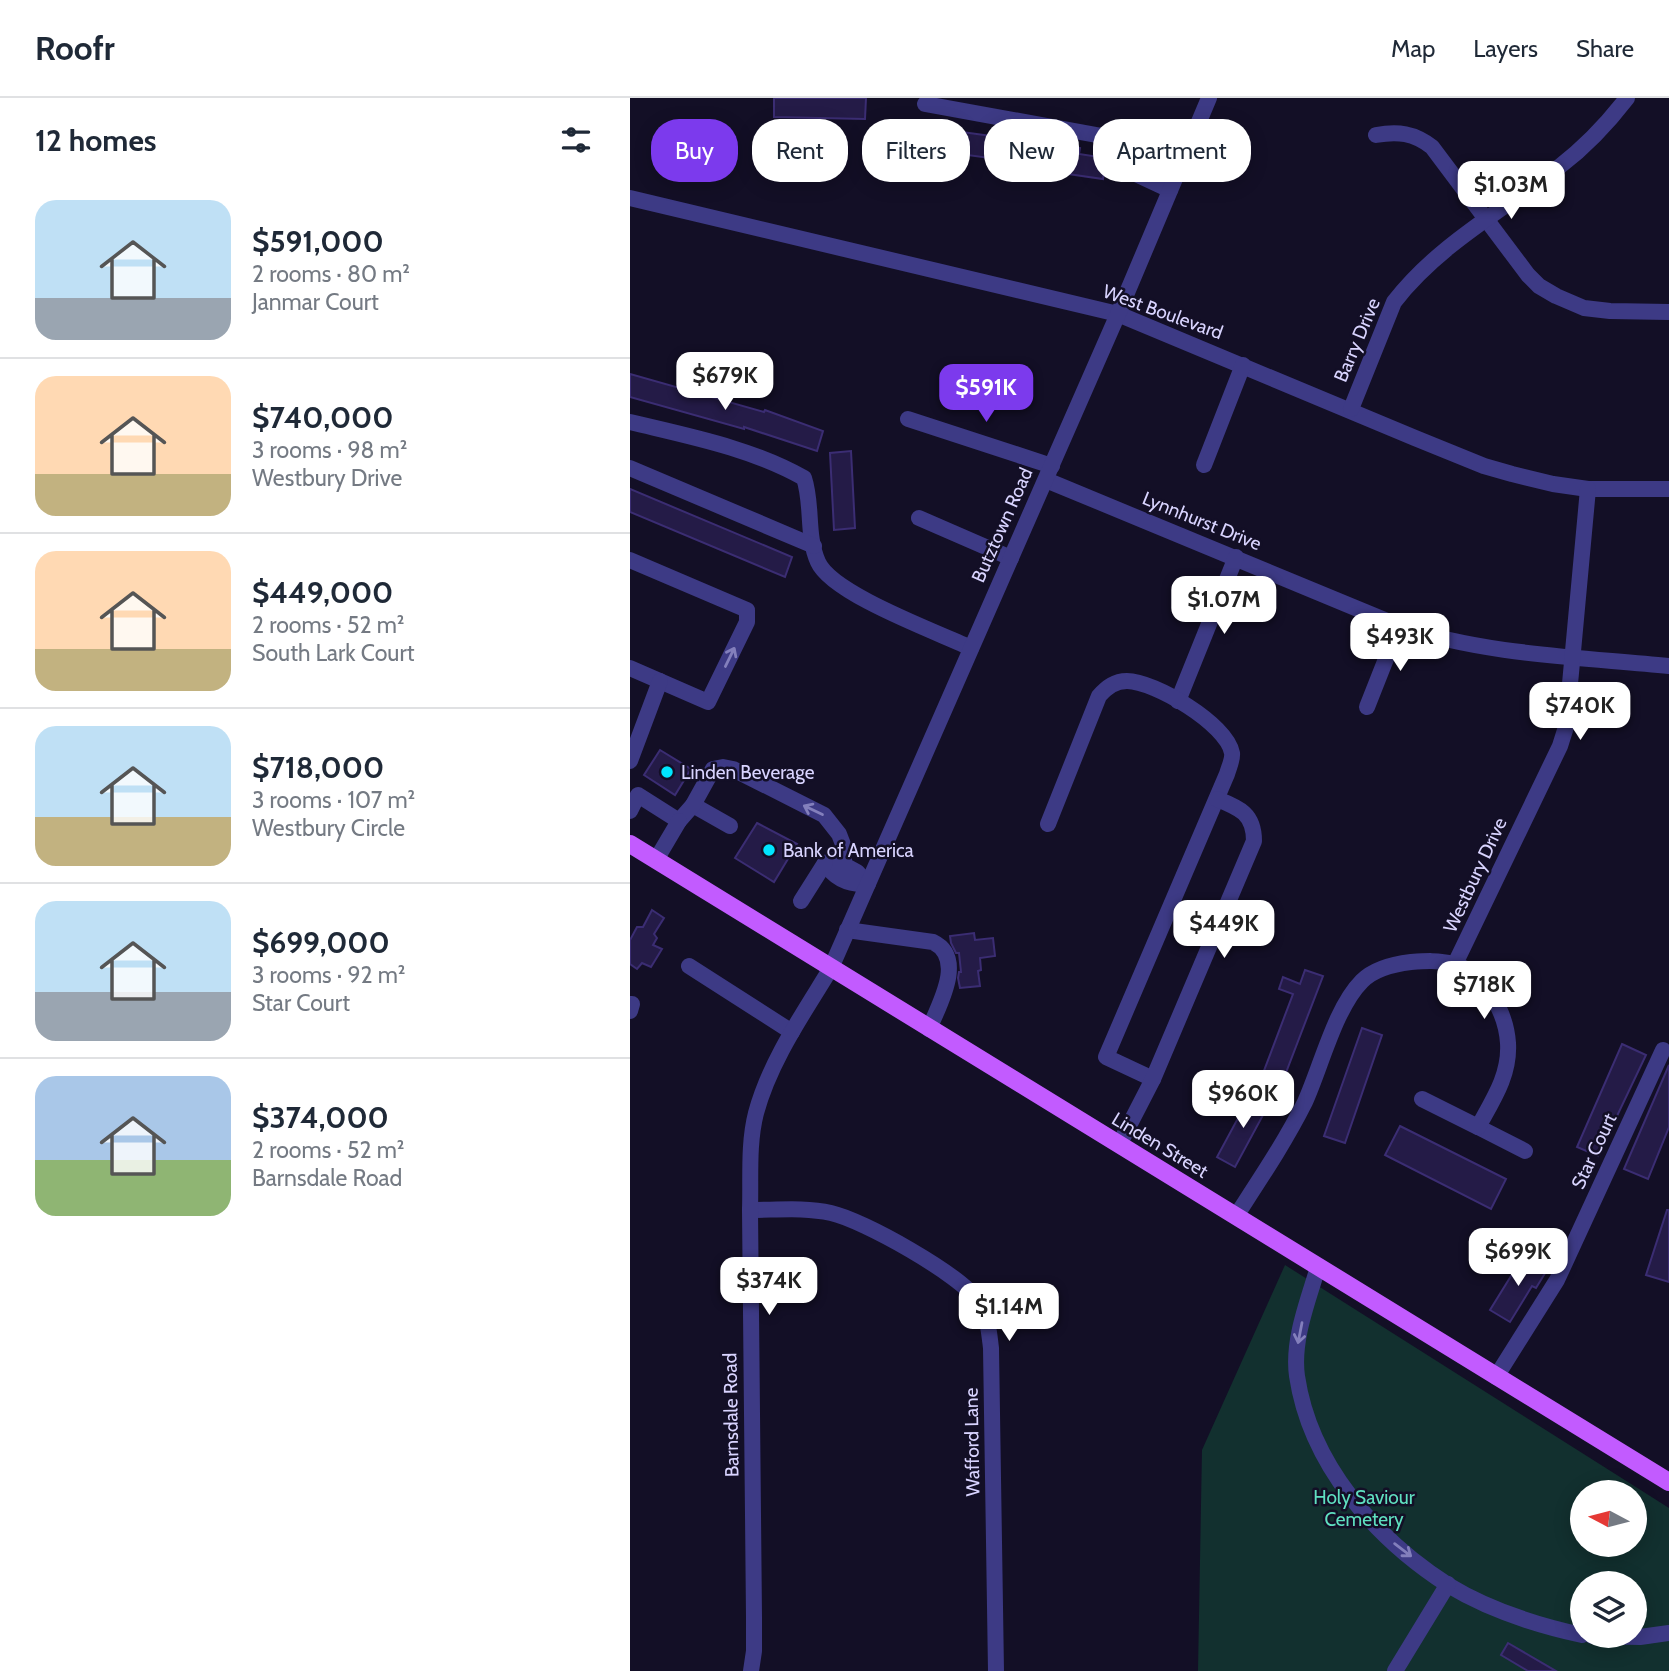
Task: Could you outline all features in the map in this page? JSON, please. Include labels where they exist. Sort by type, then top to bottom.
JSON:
[{"type":"main road","name":"Linden Street","points":[[630,844],[1669,1482]]},
{"type":"street","name":"Butztown Road","points":[[831,968],[1049,473],[1209,98]]},
{"type":"street","name":"Barry Drive","points":[[1351,409],[1394,302],[1423,270],[1487,218],[1560,166],[1608,121],[1627,98]]},
{"type":"street","points":[[925,104],[1102,136],[1123,168],[1170,190]]},
{"type":"street","points":[[1376,135],[1402,132],[1424,141],[1438,154],[1528,275],[1556,296],[1584,308],[1669,313]]},
{"type":"street","name":"West Boulevard","points":[[630,198],[1118,314],[1484,466],[1553,484],[1588,489],[1669,489]]},
{"type":"street","points":[[1204,465],[1243,365]]},
{"type":"street","name":"Lynnhurst Drive","points":[[908,419],[1049,473],[1399,626],[1478,646],[1669,666]]},
{"type":"street","points":[[630,422],[724,446],[768,461],[804,478],[811,504],[814,546],[819,565],[824,572],[855,595],[971,648]]},
{"type":"street","points":[[630,468],[814,546]]},
{"type":"street","name":"Westbury Drive","points":[[1236,1216],[1288,1135],[1306,1100],[1344,1007],[1363,980],[1384,968],[1404,963],[1435,961],[1455,964],[1560,746],[1569,711],[1588,489]]},
{"type":"street","points":[[919,518],[1011,558]]},
{"type":"street","points":[[1178,701],[1236,557]]},
{"type":"street","points":[[630,560],[747,610],[747,622],[708,702],[630,668]]},
{"type":"street","points":[[1367,707],[1399,626]]},
{"type":"street","points":[[630,761],[660,681]]},
{"type":"street","points":[[1048,824],[1100,696],[1114,683],[1135,682],[1178,701],[1212,723],[1228,742],[1233,754],[1217,799],[1106,1057],[1153,1079]]},
{"type":"street","points":[[656,860],[679,821],[693,806],[713,769],[723,767],[733,769],[824,816],[839,834],[844,847],[844,865]]},
{"type":"street","points":[[630,811],[638,795],[679,821]]},
{"type":"street","points":[[1119,1145],[1153,1079],[1254,841],[1254,827],[1242,811],[1217,799]]},
{"type":"street","points":[[693,806],[730,826]]},
{"type":"street","points":[[801,901],[825,863],[835,860],[857,872],[868,884]]},
{"type":"street","points":[[825,863],[831,873],[852,885],[868,884]]},
{"type":"street","points":[[847,930],[933,942],[942,946],[949,961],[949,976],[929,1029]]},
{"type":"street","points":[[1455,964],[1483,984],[1503,1019],[1508,1045],[1503,1083],[1479,1127]]},
{"type":"street","points":[[689,966],[792,1032]]},
{"type":"street","name":"Barnsdale Road","points":[[751,1671],[754,1617],[750,1210],[755,1115],[792,1032],[831,968]]},
{"type":"street","points":[[630,1004],[630,1011]]},
{"type":"street","name":"Star Court","points":[[1496,1377],[1557,1280],[1663,1050]]},
{"type":"street","points":[[1422,1099],[1525,1151]]},
{"type":"street","name":"Wafford Lane","points":[[750,1210],[819,1211],[849,1219],[957,1279],[978,1301],[989,1326],[992,1348],[996,1671]]},
{"type":"street","points":[[1318,1267],[1298,1341],[1297,1375],[1316,1438],[1325,1458],[1353,1502],[1392,1542],[1448,1584],[1493,1608],[1570,1632]]},
{"type":"street","points":[[1400,1668],[1448,1584]]},
{"type":"street","points":[[1647,1635],[1669,1633]]},
{"type":"green space","name":"Holy Saviour Cemetery","points":[[1285,1265],[1625,1480],[1570,1480],[1570,1558],[1647,1558],[1647,1494],[1669,1508],[1669,1671],[1198,1671],[1202,1450]]},
{"type":"building","points":[[774,98],[866,98],[865,119],[774,117]]},
{"type":"building","points":[[970,133],[984,135],[984,157],[970,155]]},
{"type":"building","points":[[1079,154],[1093,156],[1093,178],[1079,176]]},
{"type":"building","points":[[630,374],[764,412],[765,410],[823,431],[817,451],[744,427],[630,397]]},
{"type":"building","points":[[851,451],[855,528],[834,530],[830,453]]},
{"type":"building","points":[[630,489],[792,557],[785,577],[630,512]]},
{"type":"building","name":"Linden Beverage","points":[[660,750],[691,769],[675,795],[644,775]]},
{"type":"building","points":[[757,823],[797,844],[774,882],[735,858]]},
{"type":"building","points":[[652,910],[664,918],[654,934],[657,938],[653,945],[662,949],[651,967],[642,963],[637,969],[630,964],[630,940],[637,927],[643,927]]},
{"type":"building","points":[[974,933],[975,940],[993,938],[995,956],[980,958],[980,986],[960,988],[959,953],[956,953],[950,936]]},
{"type":"building","points":[[1305,970],[1323,976],[1282,1083],[1262,1076],[1293,994],[1279,989],[1283,977],[1300,984]]},
{"type":"building","points":[[1362,1028],[1382,1035],[1345,1143],[1324,1136]]},
{"type":"building","points":[[1622,1044],[1646,1055],[1598,1156],[1577,1147]]},
{"type":"building","points":[[1669,1065],[1669,1127],[1648,1179],[1624,1169]]},
{"type":"building","points":[[1251,1094],[1269,1104],[1235,1167],[1217,1157]]},
{"type":"building","points":[[1400,1126],[1506,1179],[1491,1209],[1385,1155]]},
{"type":"building","points":[[1669,1210],[1669,1282],[1646,1275]]},
{"type":"building","points":[[1524,1255],[1547,1270],[1536,1288],[1532,1286],[1510,1322],[1490,1310]]},
{"type":"building","points":[[1508,1643],[1556,1671],[1528,1671],[1501,1655]]},
{"type":"place","name":"Linden Beverage","points":[[667,772]]},
{"type":"place","name":"Bank of America","points":[[769,850]]}]
